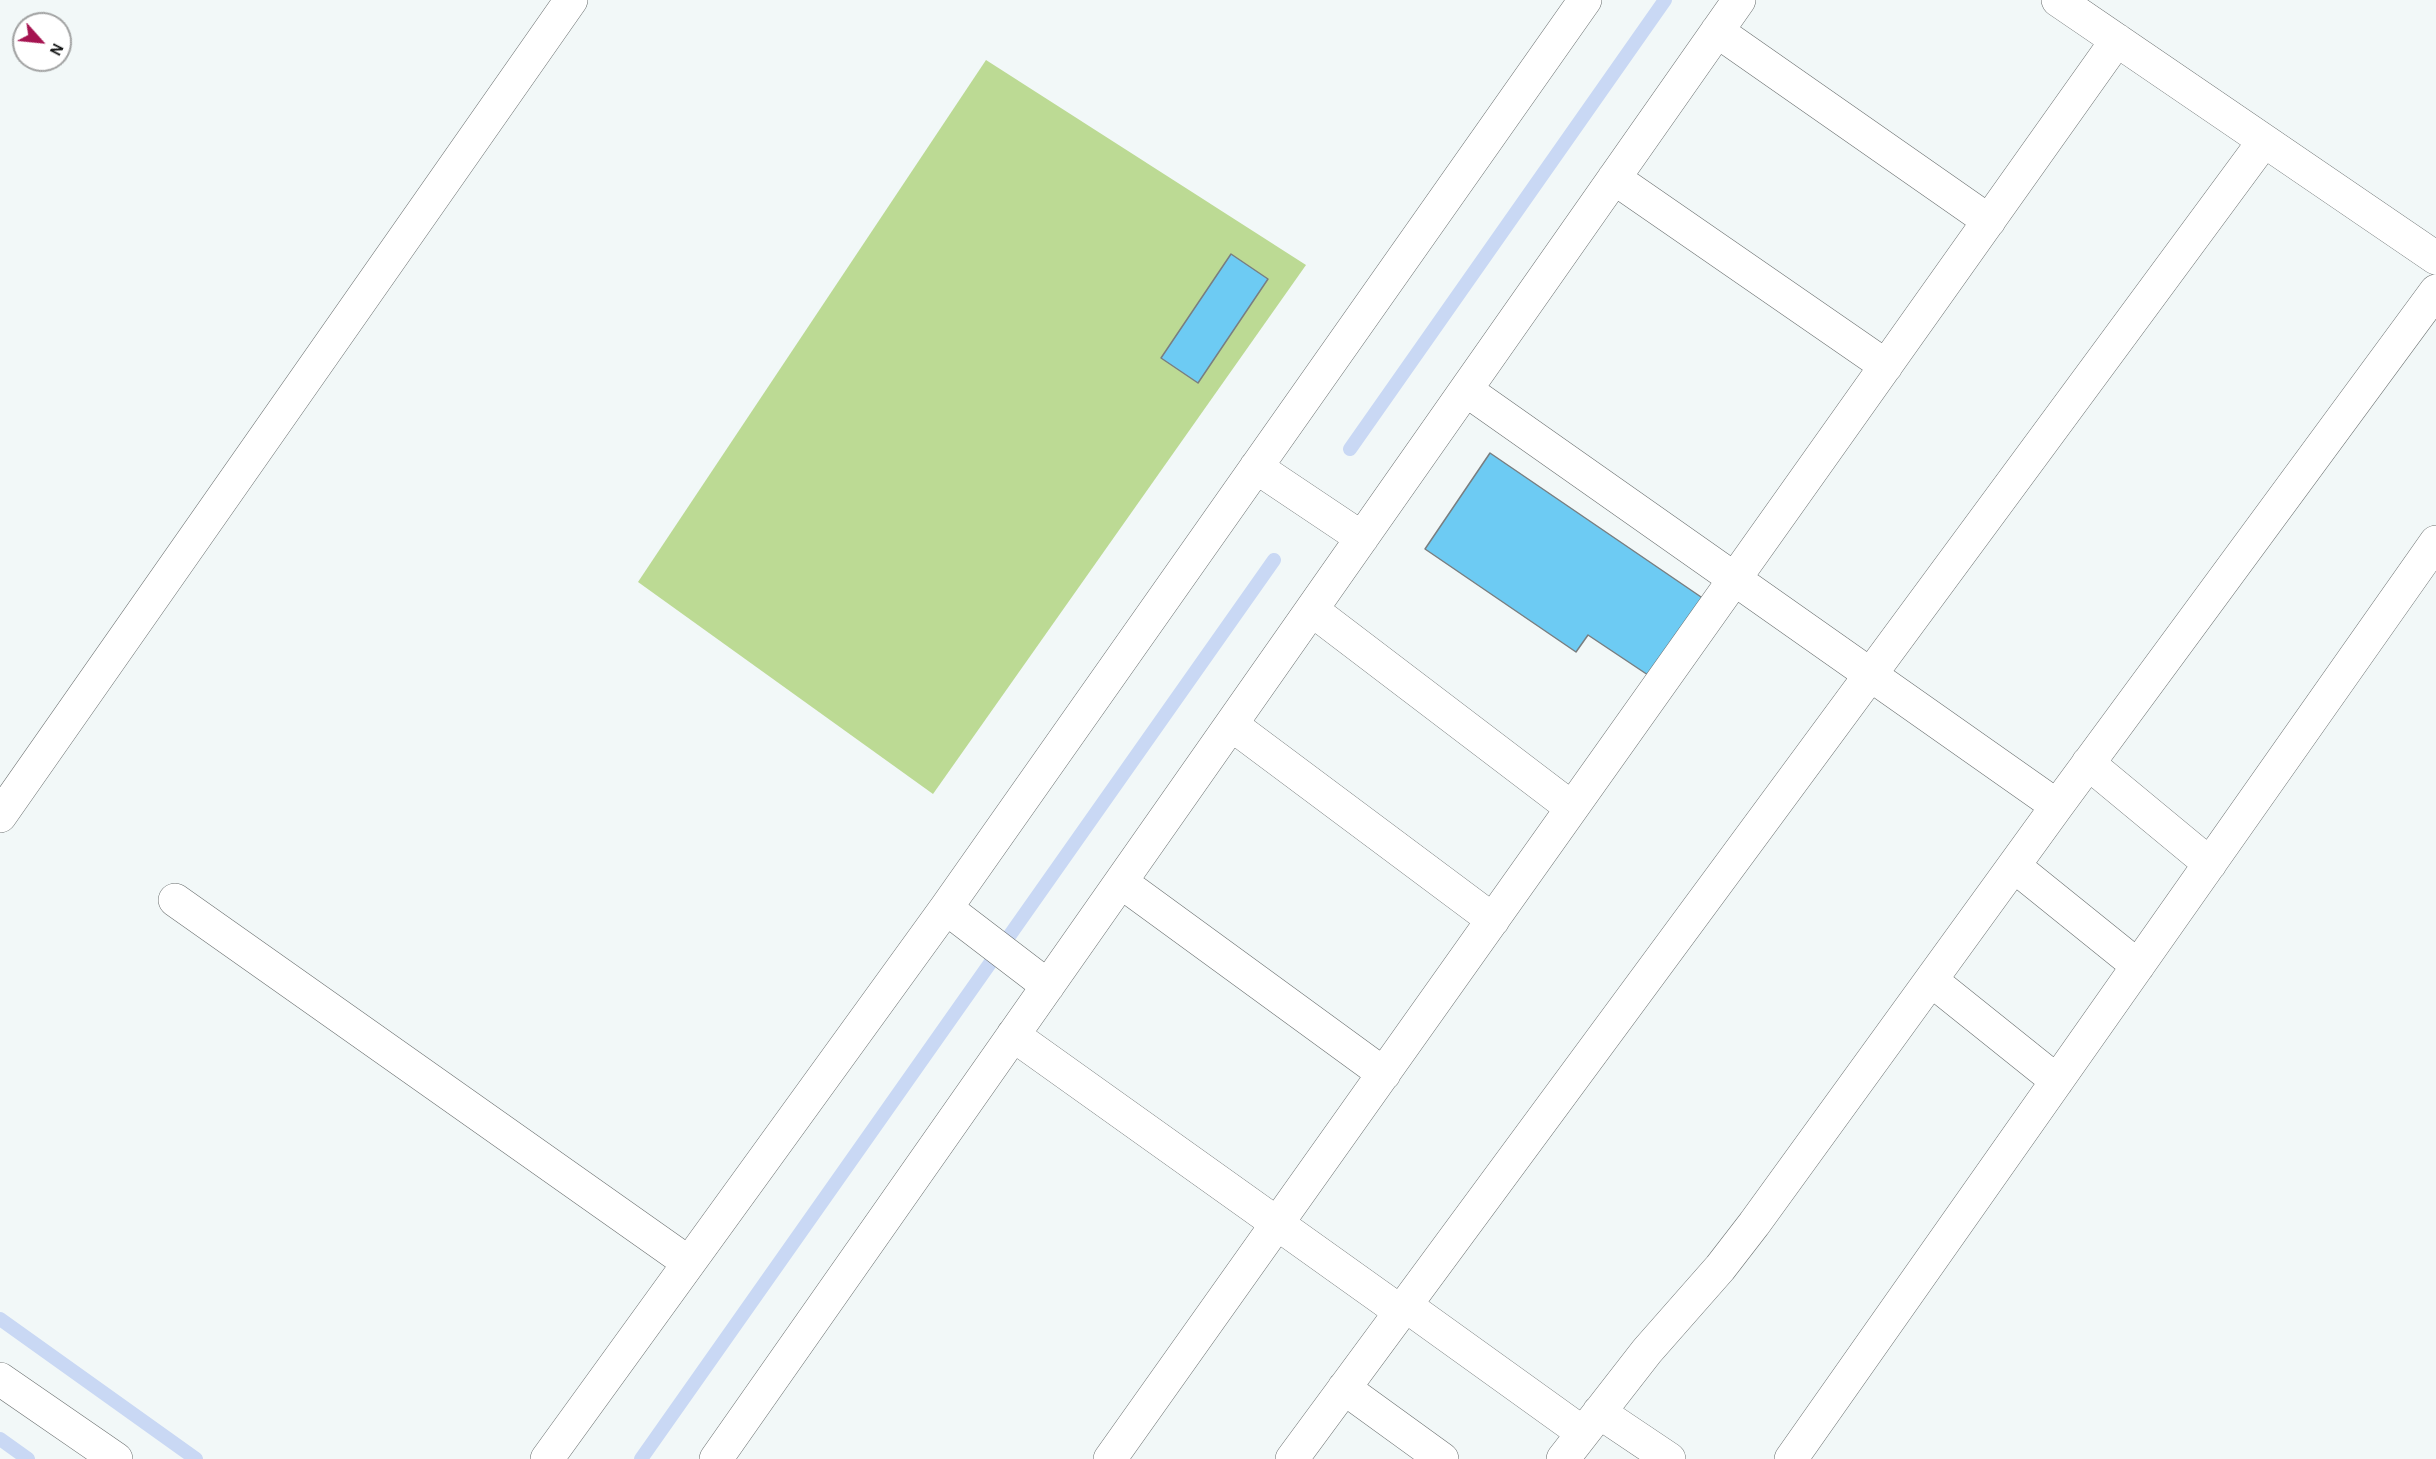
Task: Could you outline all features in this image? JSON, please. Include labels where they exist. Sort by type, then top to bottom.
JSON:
[{"type":"street","points":[[0,816],[571,0]]},
{"type":"street","points":[[547,1459],[946,908],[1585,0]]},
{"type":"street","points":[[716,1459],[1739,0]]},
{"type":"street","points":[[2058,0],[2436,258]]},
{"type":"street","points":[[1717,31],[1989,221]]},
{"type":"street","points":[[1110,1459],[2117,40]]},
{"type":"street","points":[[1292,1459],[2264,141]]},
{"type":"street","points":[[1614,178],[1886,366]]},
{"type":"street","points":[[1563,1459],[1647,1351],[1713,1277],[1754,1224],[2088,763],[2436,291]]},
{"type":"street","points":[[1466,390],[2057,806]]},
{"type":"street","points":[[1256,467],[1362,538]]},
{"type":"street","points":[[1791,1459],[2436,542]]},
{"type":"street","points":[[1312,610],[1572,808]]},
{"type":"street","points":[[1232,725],[1493,920]]},
{"type":"street","points":[[2088,763],[2210,864]]},
{"type":"street","points":[[2014,866],[2138,966]]},
{"type":"street","points":[[1121,882],[1384,1074]]},
{"type":"street","points":[[175,900],[689,1263]]},
{"type":"street","points":[[946,908],[1048,986]]},
{"type":"street","points":[[1931,980],[2057,1081]]},
{"type":"street","points":[[1013,1035],[1277,1224],[1403,1309],[1591,1423],[1669,1459]]},
{"type":"street","points":[[0,1378],[116,1459]]},
{"type":"street","points":[[1344,1388],[1442,1459]]},
{"type":"green space","points":[[986,60],[1306,265],[933,794],[638,582]]},
{"type":"building","points":[[1231,254],[1268,279],[1198,383],[1161,358]]},
{"type":"building","points":[[1490,453],[1704,599],[1651,677],[1588,635],[1576,652],[1425,549]]},
{"type":"waterway","points":[[1350,449],[1665,0]]},
{"type":"waterway","points":[[641,1459],[1274,560]]},
{"type":"waterway","points":[[0,1319],[196,1459]]},
{"type":"waterway","points":[[0,1439],[28,1459]]}]
